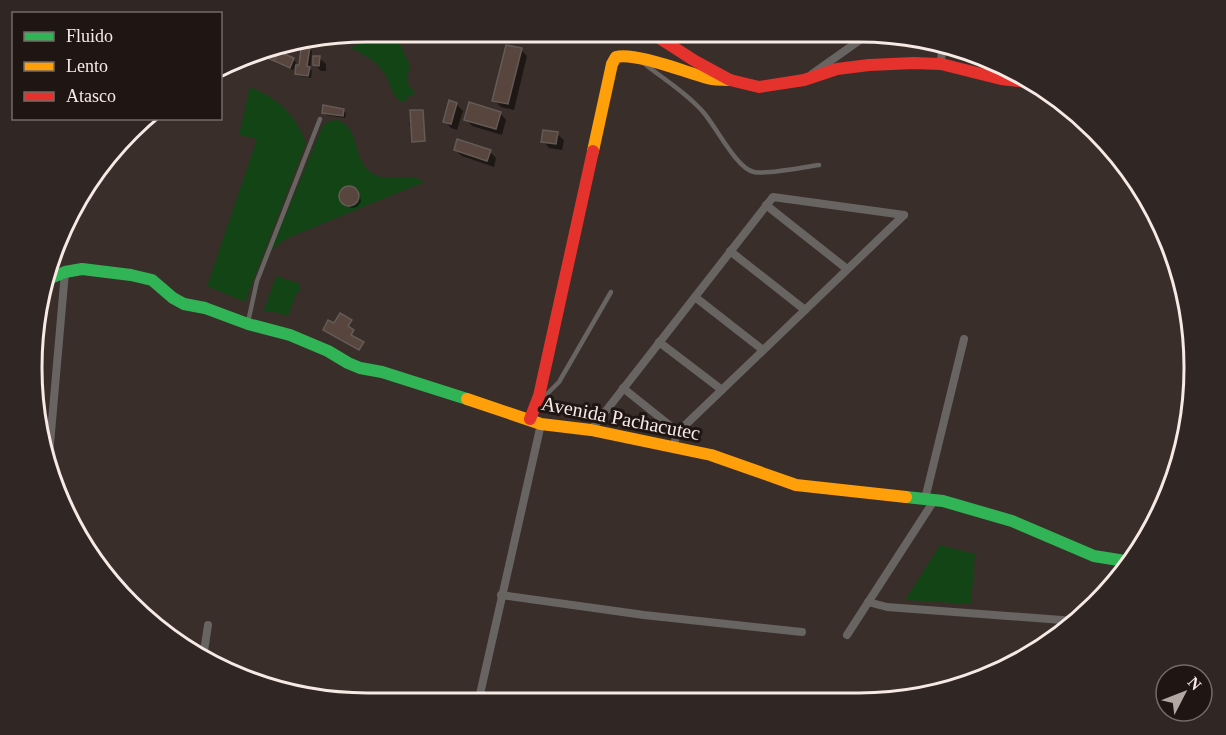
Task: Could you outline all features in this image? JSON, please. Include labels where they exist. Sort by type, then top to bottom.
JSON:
[{"type":"main road","points":[[666,42],[730,80]]},
{"type":"main road","points":[[535,422],[612,64],[616,57],[623,55],[636,57],[710,79],[730,80],[759,87],[804,80],[837,69],[914,63],[941,64],[1010,80]]},
{"type":"main road","name":"Avenida Pachacutec","points":[[55,276],[82,269],[152,280],[184,304],[205,308],[248,324],[290,335],[360,368],[390,375],[535,422],[591,430],[711,455],[796,485],[930,499],[1012,521],[1094,556],[1121,560]]},
{"type":"street","points":[[804,80],[858,42]]},
{"type":"street","points":[[941,64],[942,53]]},
{"type":"street","points":[[591,430],[773,197],[904,214],[678,432],[673,447]]},
{"type":"street","points":[[766,205],[847,269]]},
{"type":"street","points":[[730,251],[805,310]]},
{"type":"street","points":[[50,440],[64,272]]},
{"type":"street","points":[[695,297],[763,350]]},
{"type":"street","points":[[847,635],[930,499],[964,339]]},
{"type":"street","points":[[659,342],[722,390]]},
{"type":"street","points":[[623,388],[678,432]]},
{"type":"street","points":[[480,693],[535,422]]},
{"type":"street","points":[[501,596],[644,615],[802,632]]},
{"type":"street","points":[[868,602],[886,607],[1064,620]]},
{"type":"street","points":[[204,649],[208,625]]},
{"type":"lane","points":[[636,57],[704,112],[742,166],[753,172],[768,172],[819,165]]},
{"type":"lane","points":[[248,324],[257,281],[320,119]]},
{"type":"lane","points":[[539,396],[547,394],[559,382],[611,292]]},
{"type":"green space","points":[[364,42],[398,42],[409,64],[407,78],[408,84],[414,91],[413,95],[408,96],[406,101],[398,100],[377,65],[352,49],[353,46]]},
{"type":"green space","points":[[250,87],[269,96],[285,109],[297,124],[306,143],[245,302],[207,286],[257,139],[239,135]]},
{"type":"green space","points":[[337,120],[349,128],[363,163],[373,174],[385,178],[416,178],[424,182],[290,237],[271,251],[323,125]]},
{"type":"green space","points":[[276,276],[298,283],[300,287],[288,316],[271,311],[263,312]]},
{"type":"green space","points":[[940,545],[975,554],[971,604],[905,600]]},
{"type":"building","points":[[506,45],[522,48],[508,104],[492,101]]},
{"type":"building","points":[[310,47],[308,76],[295,74],[301,49]]},
{"type":"building","points":[[282,53],[294,58],[290,68],[274,61],[278,55]]},
{"type":"building","points":[[278,55],[274,61],[267,58]]},
{"type":"building","points":[[313,56],[320,56],[319,66],[313,65]]},
{"type":"building","points":[[449,100],[457,103],[451,124],[443,122]]},
{"type":"building","points":[[469,102],[501,112],[496,129],[464,120]]},
{"type":"building","points":[[323,105],[344,109],[343,116],[322,113]]},
{"type":"building","points":[[410,110],[423,110],[425,141],[412,142]]},
{"type":"building","points":[[543,130],[558,132],[556,144],[541,142]]},
{"type":"building","points":[[457,139],[491,150],[487,161],[454,150]]},
{"type":"building","points":[[349,186],[356,189],[359,196],[356,203],[349,206],[342,203],[339,196],[342,189]]},
{"type":"building","points":[[340,313],[352,320],[348,326],[354,330],[351,335],[364,342],[359,350],[323,330],[328,320],[334,323]]},
{"type":"traffic: fast","points":[[55,276],[82,269],[152,280],[184,304],[205,308],[248,324],[290,335],[360,368],[382,372],[467,399]]},
{"type":"traffic: fast","points":[[906,497],[943,501],[1012,521],[1094,556],[1121,560]]},
{"type":"traffic: slow","points":[[593,151],[612,64],[616,57],[635,57],[710,79],[730,80]]},
{"type":"traffic: slow","points":[[467,399],[541,424],[591,430],[711,455],[796,485],[906,497]]},
{"type":"traffic: jam","points":[[666,42],[730,80],[759,87],[804,80],[837,69],[914,63],[941,64],[1010,80]]},
{"type":"traffic: jam","points":[[530,419],[539,396],[593,151]]}]
